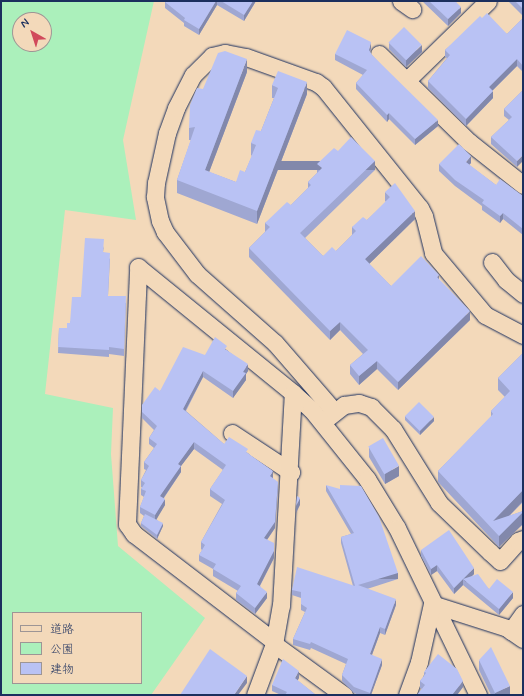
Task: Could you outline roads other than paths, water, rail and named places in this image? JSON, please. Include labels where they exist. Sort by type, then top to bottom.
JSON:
[{"type":"street","points":[[407,80],[488,1]]},
{"type":"street","points":[[478,695],[432,604],[397,528],[368,479],[328,417],[275,343],[197,274],[174,245],[160,221],[155,198],[156,183],[167,133],[176,108],[193,75],[212,56],[225,53],[246,57],[316,82],[323,87],[420,208],[424,216],[433,254],[485,315],[523,336]]},
{"type":"street","points":[[378,54],[407,80],[469,142],[523,185]]},
{"type":"street","points":[[492,262],[506,280],[523,294]]},
{"type":"street","points":[[328,417],[293,393],[138,268],[128,524],[134,534],[344,695]]},
{"type":"street","points":[[255,695],[275,643],[282,606],[291,472],[293,393]]},
{"type":"street","points":[[328,417],[344,405],[359,403],[371,407],[382,415],[440,503],[500,561],[518,541],[523,539]]},
{"type":"street","points":[[232,433],[291,472]]},
{"type":"street","points":[[432,604],[517,635],[523,614]]},
{"type":"street","points":[[407,695],[419,662],[432,604]]}]
